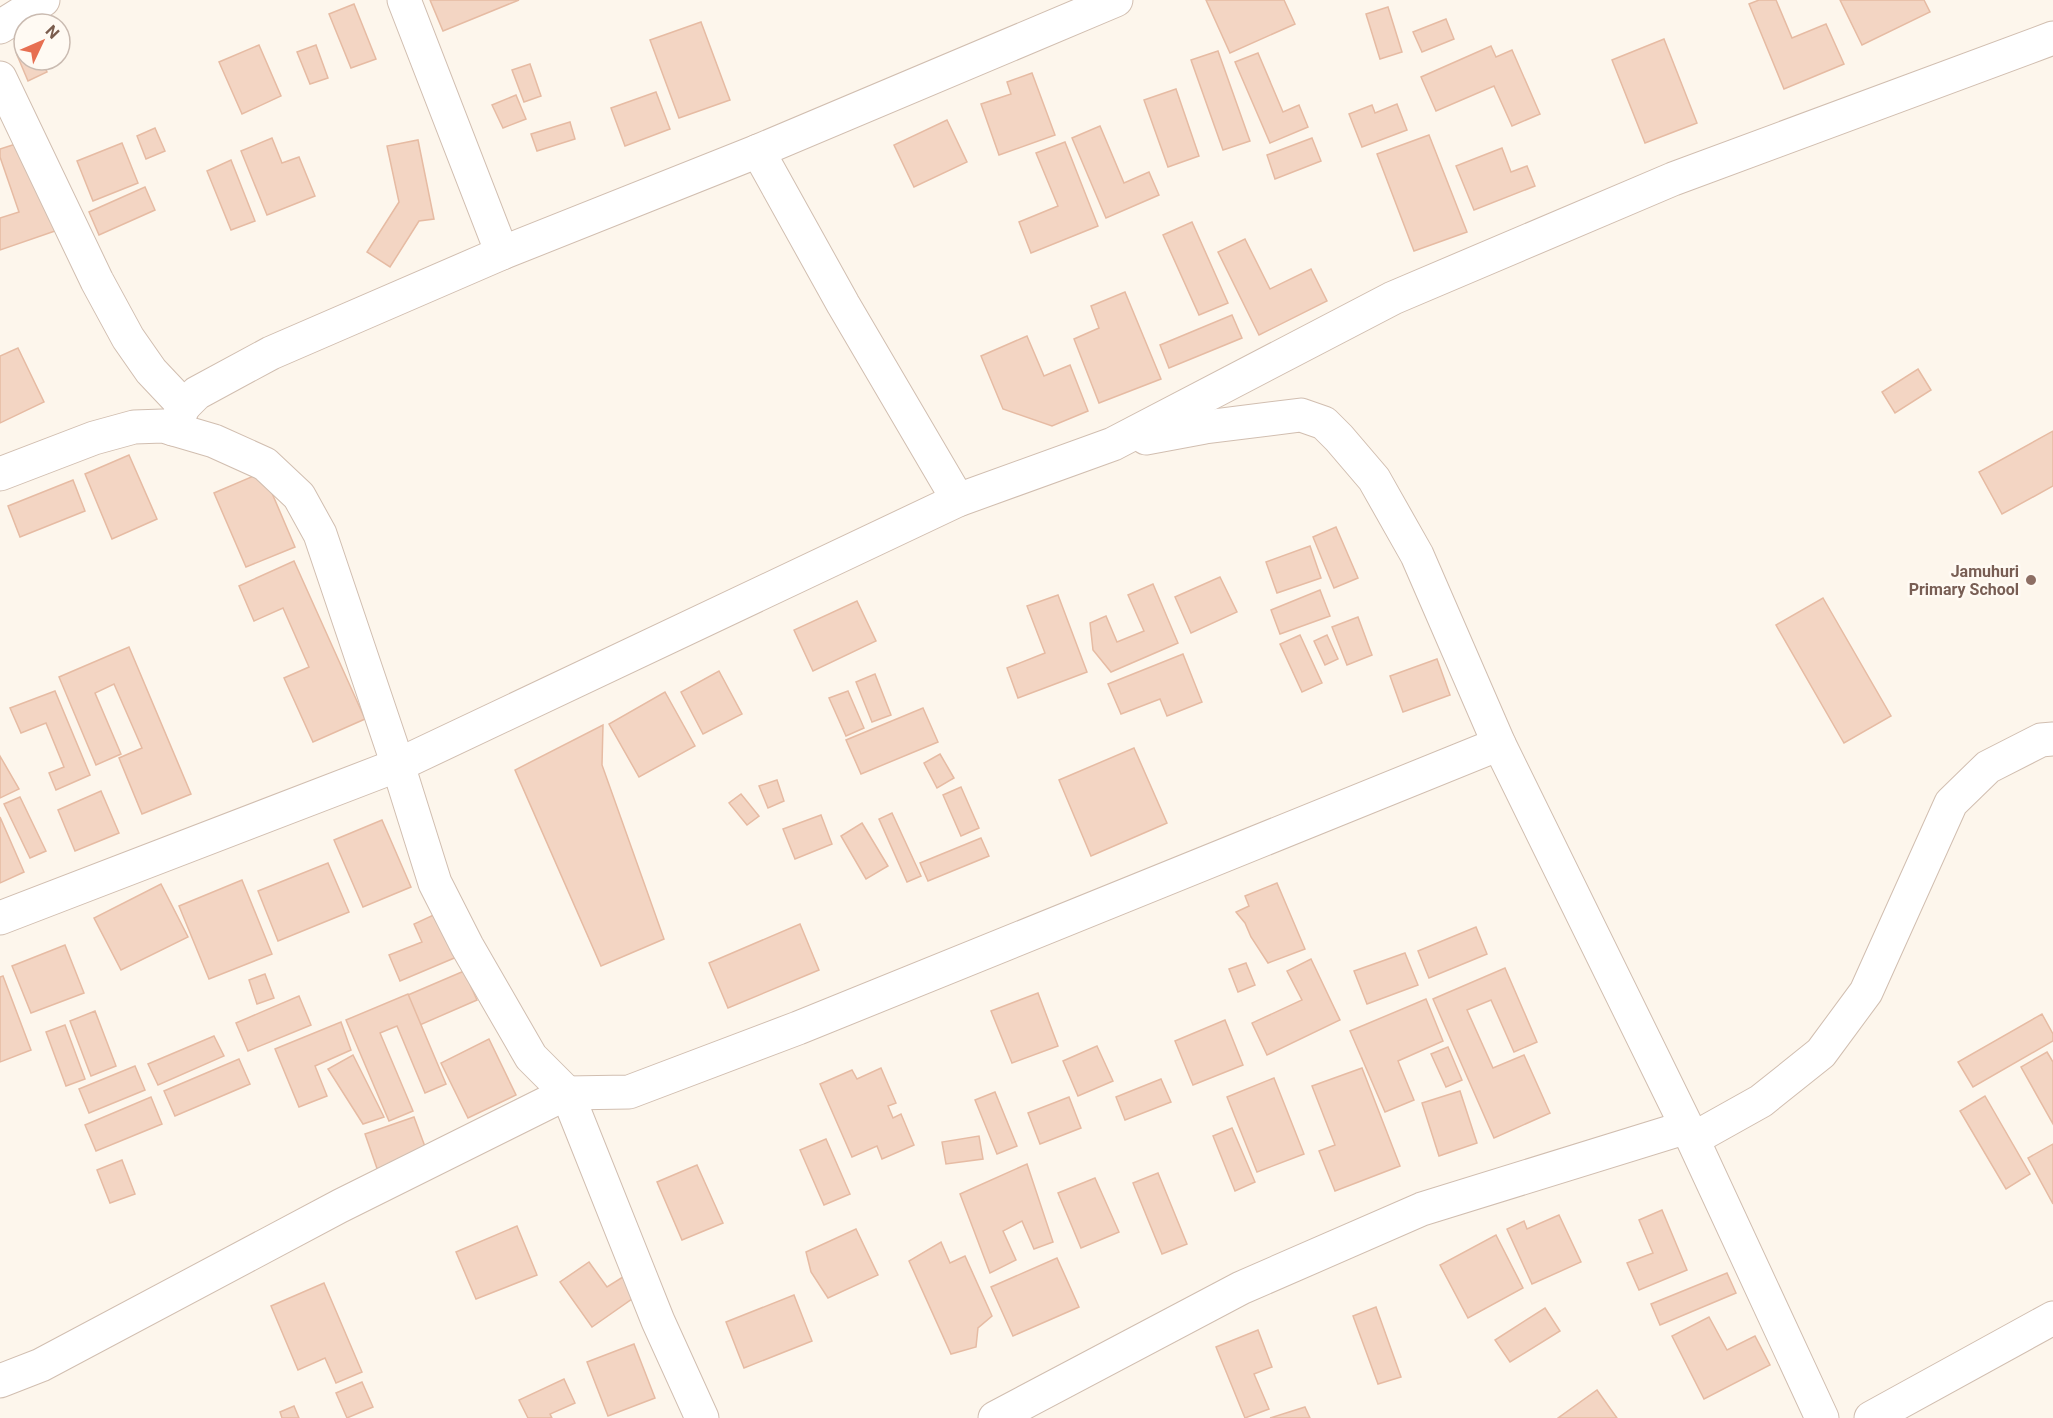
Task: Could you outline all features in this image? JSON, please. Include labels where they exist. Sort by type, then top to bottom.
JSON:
[{"type":"street","points":[[0,27],[43,0]]},
{"type":"street","points":[[404,0],[502,253]]},
{"type":"street","points":[[0,474],[94,438],[134,427],[163,426],[178,418],[197,393],[272,353],[502,253],[758,151],[1116,0]]},
{"type":"street","points":[[0,918],[398,765],[958,500],[1113,444],[1394,298],[1673,179],[2053,38]]},
{"type":"street","points":[[0,78],[97,281],[128,338],[151,371],[178,418],[214,441],[265,464],[299,495],[320,534],[435,883],[467,945],[531,1057],[567,1093],[658,1321],[702,1418]]},
{"type":"street","points":[[758,151],[843,304],[958,500]]},
{"type":"street","points":[[1113,444],[1205,427],[1301,415],[1323,423],[1374,479],[1417,555],[1499,744],[1690,1133],[1822,1418]]},
{"type":"street","points":[[995,1418],[1241,1288],[1422,1209],[1690,1133],[1761,1101],[1821,1053],[1866,992],[1951,803],[1988,767],[2041,740],[2053,740]]},
{"type":"street","points":[[0,1381],[41,1365],[340,1206],[567,1093],[629,1092],[798,1028],[1499,744]]},
{"type":"street","points":[[1871,1418],[2053,1318]]},
{"type":"building","points":[[430,0],[519,0],[443,31]]},
{"type":"building","points":[[1206,0],[1284,0],[1295,24],[1230,53]]},
{"type":"building","points":[[1759,0],[1776,0],[1792,38],[1826,24],[1844,64],[1784,89],[1749,4]]},
{"type":"building","points":[[1840,0],[1924,0],[1930,12],[1862,45]]},
{"type":"building","points":[[354,4],[376,59],[351,68],[329,14]]},
{"type":"building","points":[[1388,7],[1402,52],[1380,59],[1366,14]]},
{"type":"building","points":[[1446,19],[1454,39],[1422,52],[1413,32]]},
{"type":"building","points":[[701,22],[730,100],[679,118],[650,40]]},
{"type":"building","points":[[1664,39],[1697,123],[1645,143],[1612,60]]},
{"type":"building","points":[[259,45],[281,96],[242,114],[219,62]]},
{"type":"building","points":[[316,45],[328,78],[310,84],[297,52]]},
{"type":"building","points":[[1491,46],[1496,57],[1512,50],[1540,114],[1512,126],[1494,86],[1436,111],[1421,77]]},
{"type":"building","points":[[1218,51],[1250,141],[1223,150],[1191,60]]},
{"type":"building","points":[[1258,53],[1283,112],[1299,105],[1308,127],[1270,143],[1235,62]]},
{"type":"building","points":[[530,64],[541,96],[524,102],[512,70]]},
{"type":"building","points":[[24,72],[47,72],[28,81]]},
{"type":"building","points":[[1032,73],[1055,135],[999,155],[981,104],[1011,94],[1007,82]]},
{"type":"building","points":[[1176,89],[1199,156],[1168,167],[1144,100]]},
{"type":"building","points":[[656,92],[670,129],[625,146],[611,108]]},
{"type":"building","points":[[516,95],[526,119],[503,128],[492,105]]},
{"type":"building","points":[[1397,104],[1407,130],[1362,147],[1349,114],[1372,105],[1375,113]]},
{"type":"building","points":[[947,120],[967,162],[914,187],[894,145]]},
{"type":"building","points":[[570,122],[575,139],[537,151],[531,134]]},
{"type":"building","points":[[1100,126],[1124,183],[1149,172],[1159,195],[1106,218],[1072,138]]},
{"type":"building","points":[[155,128],[165,151],[146,159],[137,136]]},
{"type":"building","points":[[1429,135],[1467,232],[1414,251],[1377,154]]},
{"type":"building","points":[[272,138],[282,163],[299,157],[315,196],[267,215],[241,151]]},
{"type":"building","points":[[1312,138],[1321,161],[1275,179],[1267,155]]},
{"type":"building","points":[[418,140],[434,219],[419,221],[390,267],[367,252],[399,202],[387,146]]},
{"type":"building","points":[[25,141],[55,231],[0,250],[0,218],[19,212],[0,157],[0,149]]},
{"type":"building","points":[[1065,142],[1098,226],[1031,253],[1019,222],[1058,206],[1036,153]]},
{"type":"building","points":[[122,143],[138,183],[93,201],[77,161]]},
{"type":"building","points":[[1502,148],[1511,172],[1527,166],[1535,186],[1474,210],[1456,166]]},
{"type":"building","points":[[231,160],[255,221],[231,230],[207,171]]},
{"type":"building","points":[[145,187],[155,210],[99,235],[89,212]]},
{"type":"building","points":[[1192,222],[1228,303],[1199,315],[1163,235]]},
{"type":"building","points":[[1245,239],[1270,289],[1311,269],[1327,301],[1259,335],[1218,252]]},
{"type":"building","points":[[1125,292],[1161,379],[1099,403],[1074,339],[1099,328],[1091,306]]},
{"type":"building","points":[[1232,315],[1242,338],[1169,368],[1160,345]]},
{"type":"building","points":[[1027,336],[1044,376],[1070,365],[1088,411],[1052,426],[1003,409],[981,356]]},
{"type":"building","points":[[18,348],[44,402],[0,423],[0,356]]},
{"type":"building","points":[[1918,369],[1931,390],[1895,413],[1882,392]]},
{"type":"building","points":[[2053,431],[2053,486],[2002,514],[1979,472]]},
{"type":"building","points":[[129,455],[157,519],[112,539],[85,474]]},
{"type":"building","points":[[263,472],[295,547],[246,567],[214,493]]},
{"type":"building","points":[[73,480],[85,511],[20,537],[8,506]]},
{"type":"building","points":[[1336,527],[1358,578],[1334,588],[1313,537]]},
{"type":"building","points":[[1310,546],[1321,578],[1277,593],[1266,562]]},
{"type":"building","points":[[294,561],[365,719],[313,742],[284,678],[309,667],[283,608],[254,621],[239,586]]},
{"type":"building","points":[[1220,577],[1237,612],[1191,633],[1175,597]]},
{"type":"building","points":[[1153,584],[1178,643],[1111,672],[1093,650],[1090,623],[1106,616],[1117,642],[1144,631],[1128,595]]},
{"type":"building","points":[[1320,590],[1330,616],[1280,634],[1271,610]]},
{"type":"building","points":[[1058,595],[1087,672],[1018,698],[1007,668],[1045,653],[1027,606]]},
{"type":"building","points":[[1823,598],[1891,716],[1844,743],[1776,625]]},
{"type":"building","points":[[857,601],[876,641],[813,671],[794,630]]},
{"type":"building","points":[[1358,617],[1372,655],[1347,665],[1332,627]]},
{"type":"building","points":[[1300,635],[1322,683],[1302,692],[1280,644]]},
{"type":"building","points":[[1327,635],[1338,659],[1325,665],[1314,641]]},
{"type":"building","points":[[129,647],[191,794],[142,814],[119,758],[142,748],[114,684],[95,693],[121,754],[96,765],[59,677]]},
{"type":"building","points":[[1183,654],[1202,702],[1167,716],[1160,699],[1121,714],[1108,684]]},
{"type":"building","points":[[1437,659],[1450,695],[1403,712],[1390,676]]},
{"type":"building","points":[[719,671],[742,714],[703,734],[681,692]]},
{"type":"building","points":[[875,674],[891,715],[872,722],[856,682]]},
{"type":"building","points":[[55,691],[90,775],[56,790],[49,773],[64,767],[46,723],[21,733],[10,708]]},
{"type":"building","points":[[848,691],[864,728],[846,736],[829,698]]},
{"type":"building","points":[[665,692],[695,746],[639,777],[609,724]]},
{"type":"building","points":[[923,708],[938,742],[861,774],[846,740]]},
{"type":"building","points":[[603,725],[602,765],[664,939],[601,966],[515,770]]},
{"type":"building","points":[[1134,748],[1167,823],[1091,856],[1059,780]]},
{"type":"building","points":[[940,754],[954,778],[937,788],[924,763]]},
{"type":"building","points":[[0,756],[19,789],[0,798]]},
{"type":"building","points":[[777,780],[784,801],[768,808],[759,786]]},
{"type":"building","points":[[961,787],[979,828],[961,836],[943,795]]},
{"type":"building","points":[[101,791],[119,833],[75,851],[58,810]]},
{"type":"building","points":[[741,794],[759,816],[747,825],[729,803]]},
{"type":"building","points":[[20,797],[46,851],[30,858],[4,804]]},
{"type":"building","points":[[892,813],[921,876],[907,882],[879,819]]},
{"type":"building","points":[[821,815],[832,844],[795,859],[783,829]]},
{"type":"building","points":[[0,817],[24,872],[0,883]]},
{"type":"building","points":[[382,820],[411,887],[363,907],[334,840]]},
{"type":"building","points":[[862,823],[888,866],[866,879],[841,836]]},
{"type":"building","points":[[981,838],[989,856],[928,881],[920,863]]},
{"type":"building","points":[[328,863],[349,912],[278,941],[258,891]]},
{"type":"building","points":[[242,880],[272,954],[209,979],[179,906]]},
{"type":"building","points":[[1277,883],[1305,949],[1268,963],[1236,912],[1249,906],[1245,896]]},
{"type":"building","points":[[161,884],[188,937],[121,970],[94,918]]},
{"type":"building","points":[[440,912],[459,956],[400,981],[389,955],[422,942],[414,924]]},
{"type":"building","points":[[800,924],[819,970],[728,1008],[709,963]]},
{"type":"building","points":[[1476,927],[1487,954],[1429,978],[1418,951]]},
{"type":"building","points":[[65,945],[84,993],[31,1013],[12,966]]},
{"type":"building","points":[[1405,953],[1418,985],[1367,1004],[1354,971]]},
{"type":"building","points":[[1311,959],[1340,1020],[1267,1055],[1252,1023],[1302,1000],[1287,971]]},
{"type":"building","points":[[1246,963],[1255,985],[1238,992],[1229,969]]},
{"type":"building","points":[[1505,968],[1537,1042],[1514,1052],[1491,1000],[1467,1010],[1493,1068],[1524,1055],[1550,1113],[1494,1138],[1433,999]]},
{"type":"building","points":[[464,971],[477,1000],[406,1031],[394,1001]]},
{"type":"building","points":[[265,974],[274,998],[257,1004],[249,980]]},
{"type":"building","points":[[3,976],[31,1050],[0,1062],[0,977]]},
{"type":"building","points":[[1038,993],[1058,1046],[1012,1063],[991,1011]]},
{"type":"building","points":[[408,994],[446,1084],[425,1093],[397,1026],[380,1033],[413,1111],[389,1121],[346,1020]]},
{"type":"building","points":[[299,996],[311,1025],[248,1051],[236,1023]]},
{"type":"building","points":[[1426,999],[1443,1041],[1398,1061],[1414,1100],[1385,1112],[1350,1031]]},
{"type":"building","points":[[95,1011],[116,1066],[91,1076],[70,1021]]},
{"type":"building","points":[[2042,1014],[2053,1034],[2053,1041],[1973,1087],[1958,1062]]},
{"type":"building","points":[[1225,1020],[1243,1065],[1193,1085],[1175,1041]]},
{"type":"building","points":[[341,1022],[351,1050],[315,1066],[327,1096],[299,1107],[275,1049]]},
{"type":"building","points":[[65,1025],[85,1079],[66,1086],[46,1032]]},
{"type":"building","points":[[214,1036],[224,1056],[158,1085],[148,1064]]},
{"type":"building","points":[[489,1039],[516,1095],[468,1118],[441,1063]]},
{"type":"building","points":[[1097,1046],[1113,1081],[1078,1096],[1063,1061]]},
{"type":"building","points":[[1448,1047],[1462,1080],[1446,1087],[1431,1054]]},
{"type":"building","points":[[2047,1052],[2053,1062],[2053,1124],[2021,1067]]},
{"type":"building","points":[[353,1055],[384,1117],[363,1124],[328,1069]]},
{"type":"building","points":[[239,1059],[250,1084],[175,1116],[164,1091]]},
{"type":"building","points":[[135,1066],[145,1090],[89,1113],[79,1089]]},
{"type":"building","points":[[881,1068],[896,1103],[888,1106],[893,1118],[901,1114],[914,1145],[882,1159],[877,1146],[852,1157],[820,1084],[852,1070],[857,1079]]},
{"type":"building","points":[[1362,1068],[1400,1166],[1335,1191],[1319,1151],[1335,1145],[1312,1086]]},
{"type":"building","points":[[1274,1078],[1304,1154],[1257,1172],[1227,1097]]},
{"type":"building","points":[[1161,1079],[1171,1102],[1125,1120],[1116,1097]]},
{"type":"building","points":[[1460,1091],[1477,1143],[1439,1156],[1422,1103]]},
{"type":"building","points":[[995,1092],[1017,1146],[997,1154],[975,1100]]},
{"type":"building","points":[[1985,1096],[2030,1174],[2006,1189],[1960,1111]]},
{"type":"building","points":[[151,1097],[162,1124],[96,1151],[85,1125]]},
{"type":"building","points":[[1069,1097],[1081,1128],[1040,1144],[1028,1113]]},
{"type":"building","points":[[414,1117],[430,1160],[380,1177],[365,1134]]},
{"type":"building","points":[[1232,1128],[1255,1182],[1235,1191],[1213,1136]]},
{"type":"building","points":[[979,1136],[983,1159],[946,1164],[942,1142]]},
{"type":"building","points":[[826,1139],[850,1194],[824,1205],[800,1150]]},
{"type":"building","points":[[2053,1144],[2053,1204],[2028,1158]]},
{"type":"building","points":[[122,1160],[135,1194],[110,1203],[97,1170]]},
{"type":"building","points":[[1027,1164],[1053,1242],[1034,1249],[1022,1221],[1003,1231],[1016,1260],[990,1273],[960,1194]]},
{"type":"building","points":[[697,1165],[723,1223],[682,1240],[657,1182]]},
{"type":"building","points":[[1158,1173],[1187,1244],[1162,1254],[1133,1183]]},
{"type":"building","points":[[1095,1178],[1119,1232],[1081,1248],[1058,1193]]},
{"type":"building","points":[[1662,1210],[1687,1270],[1639,1290],[1627,1263],[1653,1253],[1639,1220]]},
{"type":"building","points":[[1559,1215],[1581,1262],[1532,1284],[1507,1229],[1524,1221],[1527,1229]]},
{"type":"building","points":[[517,1226],[537,1275],[476,1299],[456,1252]]},
{"type":"building","points":[[856,1229],[878,1275],[828,1298],[811,1272],[806,1252]]},
{"type":"building","points":[[1496,1235],[1523,1288],[1468,1318],[1440,1265]]},
{"type":"building","points":[[941,1242],[950,1263],[965,1256],[992,1316],[978,1328],[976,1347],[951,1354],[909,1261]]},
{"type":"building","points":[[1057,1258],[1079,1307],[1013,1336],[991,1287]]},
{"type":"building","points":[[589,1262],[607,1287],[626,1275],[639,1294],[592,1327],[560,1282]]},
{"type":"building","points":[[1727,1273],[1736,1293],[1660,1325],[1651,1304]]},
{"type":"building","points":[[324,1283],[362,1372],[336,1383],[325,1358],[298,1370],[271,1306]]},
{"type":"building","points":[[794,1295],[812,1341],[744,1368],[726,1322]]},
{"type":"building","points":[[1376,1307],[1401,1377],[1378,1384],[1353,1316]]},
{"type":"building","points":[[1545,1308],[1560,1331],[1510,1362],[1495,1340]]},
{"type":"building","points":[[1709,1317],[1727,1350],[1755,1336],[1770,1365],[1704,1399],[1672,1336]]},
{"type":"building","points":[[1258,1330],[1272,1367],[1254,1374],[1269,1409],[1245,1418],[1216,1347]]},
{"type":"building","points":[[634,1344],[655,1398],[608,1416],[587,1362]]},
{"type":"building","points":[[564,1379],[575,1403],[550,1414],[552,1418],[528,1418],[519,1400]]},
{"type":"building","points":[[362,1382],[373,1407],[347,1418],[336,1393]]},
{"type":"building","points":[[1597,1390],[1617,1418],[1558,1418]]},
{"type":"building","points":[[294,1406],[299,1418],[282,1418],[280,1412]]},
{"type":"building","points":[[1305,1407],[1310,1418],[1270,1418]]},
{"type":"place","name":"Jamuhuri Primary School","points":[[2031,580]]}]
